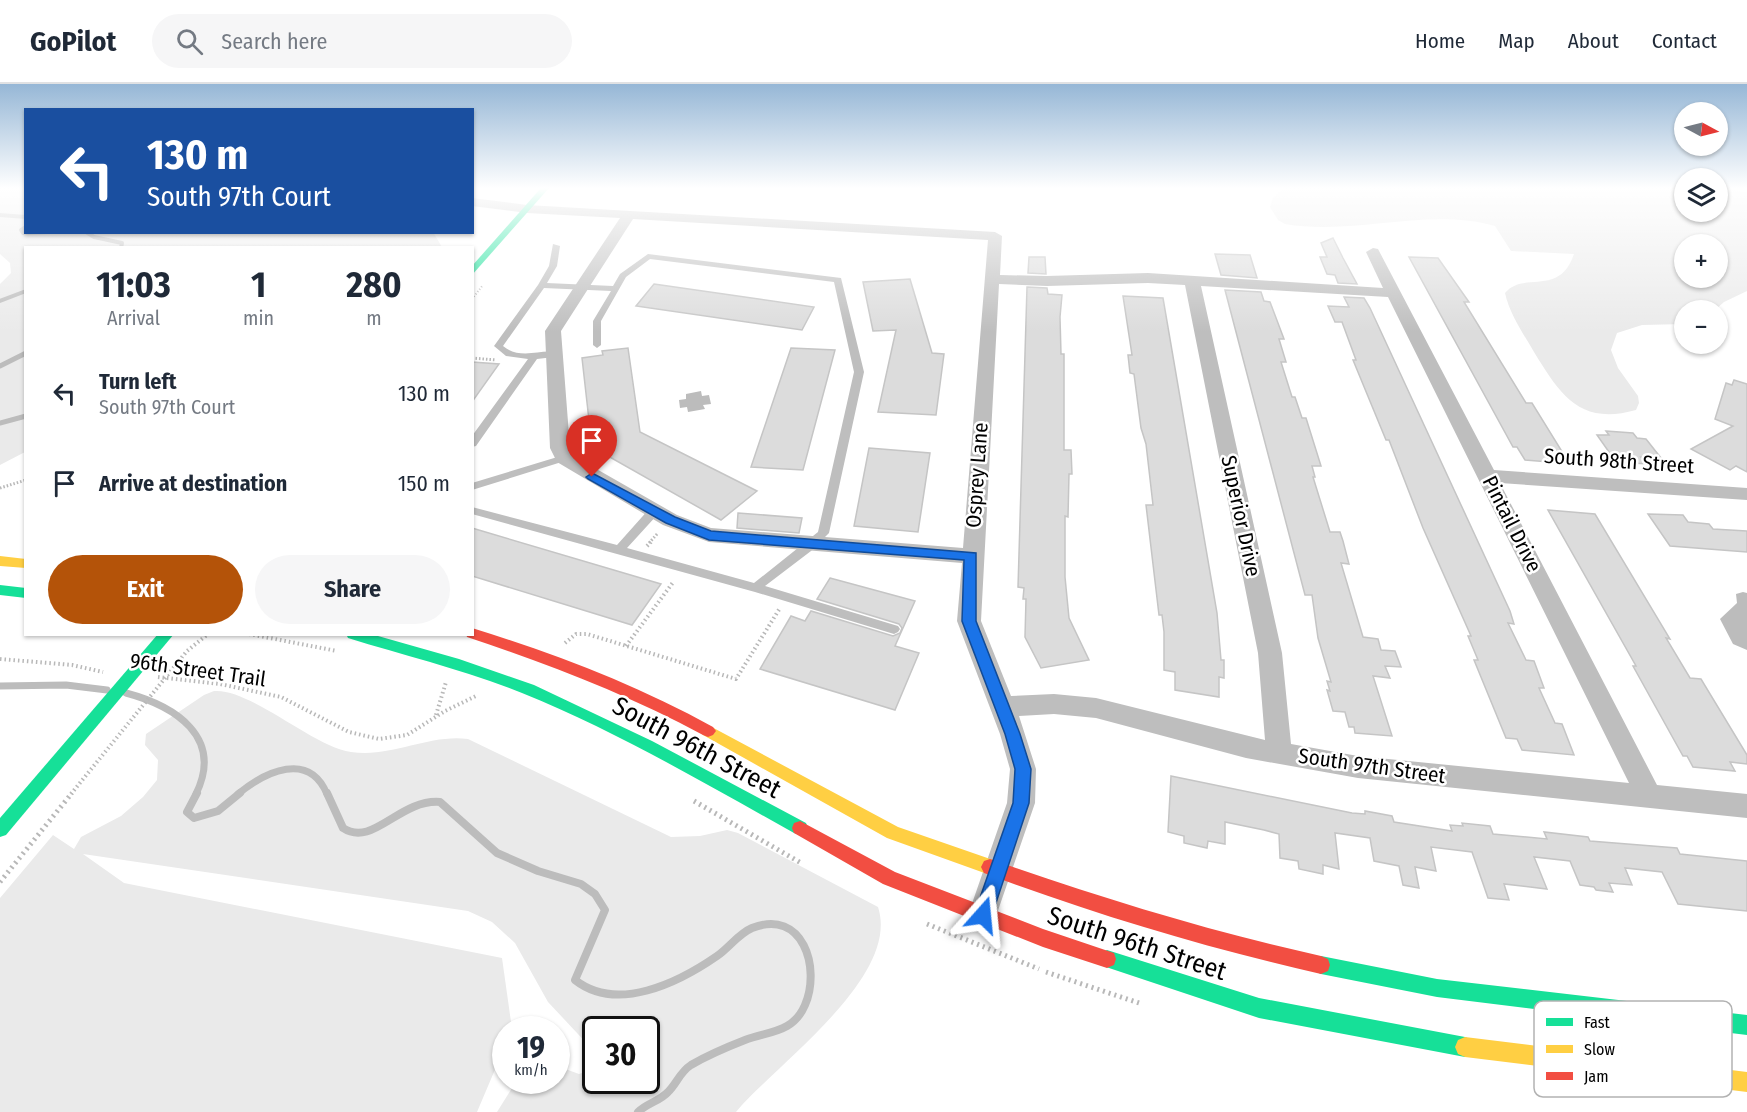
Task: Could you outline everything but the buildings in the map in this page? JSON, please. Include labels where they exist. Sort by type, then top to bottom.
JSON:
[{"type":"main road","points":[[474,270],[503,236]]},
{"type":"main road","points":[[0,561],[24,564]]},
{"type":"main road","points":[[0,590],[24,593]]},
{"type":"main road","name":"South 96th Street","points":[[474,634],[546,658],[675,712],[768,766],[892,833],[1054,890],[1273,955],[1437,988],[1546,1001]]},
{"type":"main road","name":"South 96th Street","points":[[360,636],[441,658],[551,699],[705,775],[889,878],[1043,938],[1259,1008],[1482,1050],[1534,1056]]},
{"type":"main road","points":[[0,830],[164,639]]},
{"type":"main road","name":"South 96th Street","points":[[1732,1023],[1747,1025]]},
{"type":"main road","name":"South 96th Street","points":[[1732,1080],[1747,1082]]},
{"type":"street","points":[[614,236],[553,331],[560,447],[564,458],[658,520],[709,535],[971,556]]},
{"type":"street","name":"Osprey Lane","points":[[983,915],[1021,803],[1023,769],[969,621],[971,556],[995,236]]},
{"type":"street","name":"Pintail Drive","points":[[1373,252],[1649,796]]},
{"type":"street","points":[[993,279],[1057,281],[1138,278],[1394,293]]},
{"type":"street","name":"Superior Drive","points":[[1192,281],[1270,652],[1279,753]]},
{"type":"street","name":"South 98th Street","points":[[1487,476],[1747,494]]},
{"type":"street","name":"South 97th Street","points":[[1001,707],[1054,704],[1096,708],[1186,733],[1279,753],[1424,775],[1747,806]]},
{"type":"lane","points":[[554,354],[534,357],[513,356],[503,352],[498,346],[542,285],[553,266],[556,246]]},
{"type":"lane","points":[[597,345],[597,321],[623,276],[648,256],[838,280],[859,372],[823,533],[814,544],[778,566],[756,588]]},
{"type":"lane","points":[[542,285],[616,289]]},
{"type":"lane","points":[[474,441],[534,357]]},
{"type":"lane","points":[[474,486],[564,458]]},
{"type":"lane","points":[[474,511],[756,588],[894,629]]},
{"type":"lane","points":[[620,550],[658,520]]},
{"type":"path","points":[[0,488],[24,481]]},
{"type":"path","points":[[645,549],[658,520]]},
{"type":"path","points":[[626,646],[674,581]]},
{"type":"path","points":[[564,645],[580,633],[736,680],[781,607]]},
{"type":"path","points":[[0,882],[114,739],[187,651],[204,636]]},
{"type":"path","name":"96th Street Trail","points":[[0,659],[72,665],[114,673]]},
{"type":"path","name":"96th Street Trail","points":[[149,676],[217,683],[280,697],[308,708],[334,726],[364,737],[393,738],[410,734],[435,716],[480,694]]},
{"type":"path","points":[[435,716],[446,681]]},
{"type":"shaded area","points":[[0,236],[435,236],[441,246],[24,246],[24,453],[0,465],[0,284],[11,273],[10,263],[0,254]]},
{"type":"shaded area","points":[[1501,236],[1674,236],[1674,288],[1728,288],[1728,236],[1747,236],[1747,291],[1728,300],[1674,300],[1674,324],[1642,325],[1617,333],[1611,350],[1618,368],[1638,396],[1639,403],[1636,410],[1600,414],[1573,403],[1553,381],[1517,324],[1505,293],[1522,283],[1551,280],[1560,275],[1568,267],[1574,254],[1511,251]]},
{"type":"shaded area","points":[[701,391],[702,396],[709,395],[711,404],[703,405],[705,409],[688,412],[687,407],[680,408],[679,400],[686,399],[686,394]]},
{"type":"shaded area","points":[[1747,593],[1747,650],[1733,644],[1720,619],[1737,603],[1736,594]]},
{"type":"shaded area","points":[[214,691],[245,698],[318,740],[351,752],[381,752],[439,740],[468,739],[671,837],[700,836],[727,830],[738,833],[878,907],[880,934],[871,962],[854,990],[831,1018],[736,1112],[497,1112],[508,1094],[570,1094],[570,1071],[582,1073],[582,1094],[660,1094],[660,1016],[582,1016],[582,1038],[570,1026],[570,1016],[561,1016],[548,1002],[515,943],[492,922],[468,911],[83,854],[124,883],[502,958],[510,1016],[492,1016],[492,1077],[477,1112],[0,1112],[0,898],[53,835],[74,849],[81,837],[121,816],[143,797],[157,780],[158,760],[145,745],[146,734],[204,695]]},
{"type":"waterway","points":[[92,236],[122,243],[121,246]]},
{"type":"waterway","points":[[0,301],[24,292]]},
{"type":"waterway","points":[[0,366],[24,354]]},
{"type":"waterway","points":[[0,423],[24,417]]},
{"type":"waterway","points":[[0,686],[66,685],[107,690]]},
{"type":"waterway","points":[[126,693],[162,706],[190,727],[199,740],[204,756],[203,774],[196,794]]},
{"type":"waterway","points":[[238,794],[261,778],[286,769],[298,769],[309,773],[319,781],[327,794]]},
{"type":"waterway","points":[[197,793],[187,812],[194,818],[218,811],[240,793]]},
{"type":"waterway","points":[[327,793],[343,828],[354,833],[376,828],[399,814],[425,803],[440,802],[497,853],[538,871],[581,884],[595,894],[605,910],[575,980],[592,990],[609,994],[628,994],[666,984],[717,956],[752,928],[770,924],[784,926],[795,934],[804,945],[811,975],[805,1005],[794,1021],[780,1030],[738,1043],[691,1065],[665,1095],[638,1112]]},
{"type":"traffic: fast","points":[[474,270],[503,236]]},
{"type":"traffic: fast","points":[[0,590],[24,593]]},
{"type":"traffic: fast","points":[[0,830],[165,636]]},
{"type":"traffic: fast","points":[[360,636],[479,671],[553,700],[647,745],[800,828]]},
{"type":"traffic: fast","points":[[1107,959],[1259,1008],[1465,1047]]},
{"type":"traffic: fast","points":[[1321,965],[1437,988],[1546,1001]]},
{"type":"traffic: fast","points":[[1732,1023],[1747,1025]]},
{"type":"traffic: slow","points":[[0,561],[24,564]]},
{"type":"traffic: slow","points":[[708,731],[893,833],[990,867]]},
{"type":"traffic: slow","points":[[1465,1047],[1534,1056]]},
{"type":"traffic: slow","points":[[1732,1080],[1747,1082]]},
{"type":"traffic: jam","points":[[474,634],[532,653],[622,688],[708,731]]},
{"type":"traffic: jam","points":[[800,828],[889,878],[1043,938],[1107,959]]},
{"type":"traffic: jam","points":[[990,867],[1154,922],[1321,965]]},
{"type":"route","points":[[592,477],[670,520],[709,535],[971,556],[969,621],[1023,769],[1021,803],[983,915]]}]
